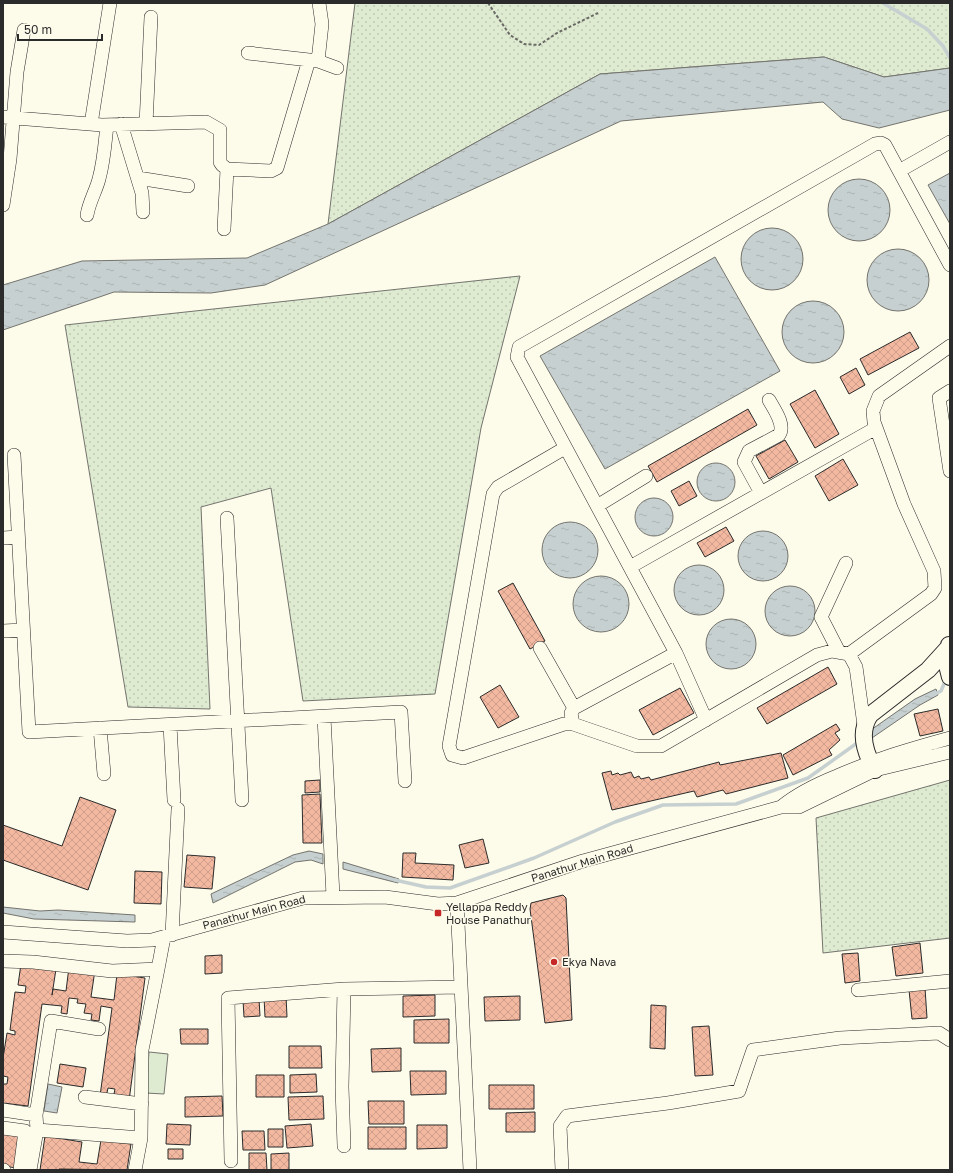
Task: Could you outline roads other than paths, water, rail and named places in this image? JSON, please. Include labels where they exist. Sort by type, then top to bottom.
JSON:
[{"type":"main road","points":[[948,671],[949,646]]},
{"type":"main road","points":[[867,748],[870,715],[928,670],[949,646]]},
{"type":"street","points":[[91,124],[110,3]]},
{"type":"street","points":[[8,117],[107,125],[206,122],[215,125],[220,130],[220,162],[222,165],[228,169],[271,171],[276,168],[313,60],[322,24],[320,3]]},
{"type":"street","points":[[146,124],[151,16]]},
{"type":"street","points":[[3,205],[10,159],[8,117],[24,30]]},
{"type":"street","points":[[248,53],[313,60],[337,68]]},
{"type":"street","points":[[121,124],[142,193],[143,212]]},
{"type":"street","points":[[87,215],[89,205],[99,181],[103,164],[107,125]]},
{"type":"street","points":[[899,171],[950,142]]},
{"type":"street","points":[[706,720],[676,653],[517,357],[519,347],[875,144],[881,143],[885,145],[899,171],[945,244],[950,265]]},
{"type":"street","points":[[224,229],[228,169]]},
{"type":"street","points":[[138,178],[188,186]]},
{"type":"street","points":[[565,448],[498,487],[493,494],[449,749],[455,758],[463,758],[564,724],[573,724],[637,746],[661,746],[817,655],[832,651],[844,653],[931,594],[935,588],[934,572],[904,504],[876,428],[873,410],[879,396],[950,346]]},
{"type":"street","points":[[950,391],[939,398],[950,471]]},
{"type":"street","points":[[761,493],[745,465],[745,458],[749,452],[779,435],[782,431],[781,425],[769,400]]},
{"type":"street","points":[[630,567],[876,428]]},
{"type":"street","points":[[14,455],[29,732],[401,712],[405,781]]},
{"type":"street","points":[[597,506],[646,476]]},
{"type":"street","points":[[227,518],[242,800]]},
{"type":"street","points":[[3,538],[18,537]]},
{"type":"street","points":[[846,563],[821,616],[844,653],[856,667],[867,748]]},
{"type":"street","points":[[3,631],[23,630]]},
{"type":"street","points":[[540,648],[574,708]]},
{"type":"street","points":[[573,724],[571,713],[574,708],[676,653]]},
{"type":"street","points":[[324,716],[333,896]]},
{"type":"street","points":[[135,1170],[141,1138],[142,1050],[158,969],[168,936],[176,805],[170,725]]},
{"type":"street","points":[[100,728],[104,774]]},
{"type":"street","name":"Panathur Main Road","points":[[867,748],[889,754],[950,738]]},
{"type":"street","name":"Panathur Main Road","points":[[3,932],[127,941],[152,940],[303,898],[333,896],[385,897],[438,904],[457,902],[583,861],[781,807],[795,795],[867,748],[950,752]]},
{"type":"street","points":[[457,902],[470,1170]]},
{"type":"street","points":[[3,961],[33,962],[112,971],[158,969]]},
{"type":"street","points":[[858,990],[950,981]]},
{"type":"street","points":[[231,1161],[228,998],[344,989],[461,987]]},
{"type":"street","points":[[344,989],[342,1087],[344,1146]]},
{"type":"street","points":[[30,1170],[37,1130],[36,1115],[51,1021],[99,1029]]},
{"type":"street","points":[[562,1170],[560,1126],[567,1116],[668,1103],[739,1091],[753,1050],[840,1038],[939,1033],[950,1040]]},
{"type":"street","points":[[85,1097],[142,1104]]},
{"type":"street","points":[[3,1110],[36,1115]]},
{"type":"street","points":[[3,1128],[25,1132],[20,1170]]},
{"type":"street","points":[[37,1130],[141,1138]]},
{"type":"water","points":[[824,57],[884,77],[950,68],[950,110],[879,128],[842,119],[823,102],[621,121],[265,285],[211,293],[114,292],[3,330],[3,285],[82,261],[247,258],[328,224],[600,74]]},
{"type":"water","points":[[950,173],[950,224],[928,185]]},
{"type":"water","points":[[853,179],[865,179],[881,188],[888,198],[890,210],[888,222],[881,232],[865,241],[853,241],[842,236],[833,227],[828,216],[828,204],[833,193],[842,184]]},
{"type":"water","points":[[766,228],[778,228],[794,237],[801,247],[803,259],[801,271],[794,281],[778,290],[766,290],[755,285],[746,276],[741,265],[741,253],[746,242],[755,233]]},
{"type":"water","points":[[892,249],[904,249],[920,258],[927,268],[929,280],[927,292],[920,302],[904,311],[892,311],[881,306],[872,297],[867,286],[867,274],[872,263],[881,254]]},
{"type":"water","points":[[715,257],[780,371],[605,469],[540,356]]},
{"type":"water","points":[[807,301],[819,301],[835,310],[842,320],[844,332],[842,344],[835,354],[819,363],[807,363],[796,358],[787,349],[782,338],[782,326],[787,315],[796,306]]},
{"type":"water","points":[[712,463],[720,463],[730,468],[734,475],[734,489],[730,496],[720,501],[712,501],[702,496],[700,493],[697,486],[697,478],[702,468],[705,466]]},
{"type":"water","points":[[650,498],[658,498],[668,503],[672,510],[672,524],[668,531],[658,536],[650,536],[640,531],[638,528],[635,521],[635,513],[640,503],[643,501]]},
{"type":"water","points":[[565,522],[575,522],[590,530],[596,539],[598,550],[596,561],[590,570],[575,578],[565,578],[554,573],[547,566],[542,555],[542,545],[547,534],[554,527]]},
{"type":"water","points":[[758,531],[768,531],[781,538],[788,551],[788,561],[781,574],[768,581],[758,581],[749,577],[742,570],[738,561],[738,551],[742,542],[749,535]]},
{"type":"water","points":[[694,565],[704,565],[717,572],[724,585],[724,595],[717,608],[704,615],[694,615],[685,611],[678,604],[674,595],[674,585],[678,576],[685,569]]},
{"type":"water","points":[[596,576],[606,576],[621,584],[627,593],[629,604],[627,615],[621,624],[606,632],[596,632],[585,627],[578,620],[573,609],[573,599],[578,588],[585,581]]},
{"type":"water","points":[[785,586],[795,586],[808,593],[815,606],[815,616],[808,629],[795,636],[785,636],[776,632],[769,625],[765,616],[765,606],[769,597],[776,590]]},
{"type":"water","points":[[726,619],[736,619],[749,626],[756,639],[756,649],[749,662],[736,669],[726,669],[717,665],[710,658],[706,649],[706,639],[710,630],[717,623]]},
{"type":"water","points":[[936,689],[938,695],[920,705],[869,740],[868,732],[915,699]]},
{"type":"water","points":[[309,851],[323,854],[323,864],[311,860],[295,862],[213,903],[211,894],[293,855]]},
{"type":"water","points":[[343,862],[399,879],[398,883],[343,869]]},
{"type":"water","points":[[3,907],[40,911],[58,910],[135,915],[135,922],[34,919],[3,913]]},
{"type":"water","points":[[48,1084],[62,1087],[57,1113],[44,1111]]},
{"type":"waterway","points":[[883,3],[927,29],[943,46],[950,58]]},
{"type":"waterway","points":[[933,695],[941,691],[946,679]]},
{"type":"waterway","points":[[395,880],[426,887],[450,888],[534,858],[615,822],[663,805],[736,804],[808,778],[860,741]]},
{"type":"place","name":"Yellappa Reddy House Panathur","points":[[438,913]]},
{"type":"place","name":"Ekya Nava","points":[[554,962]]}]
